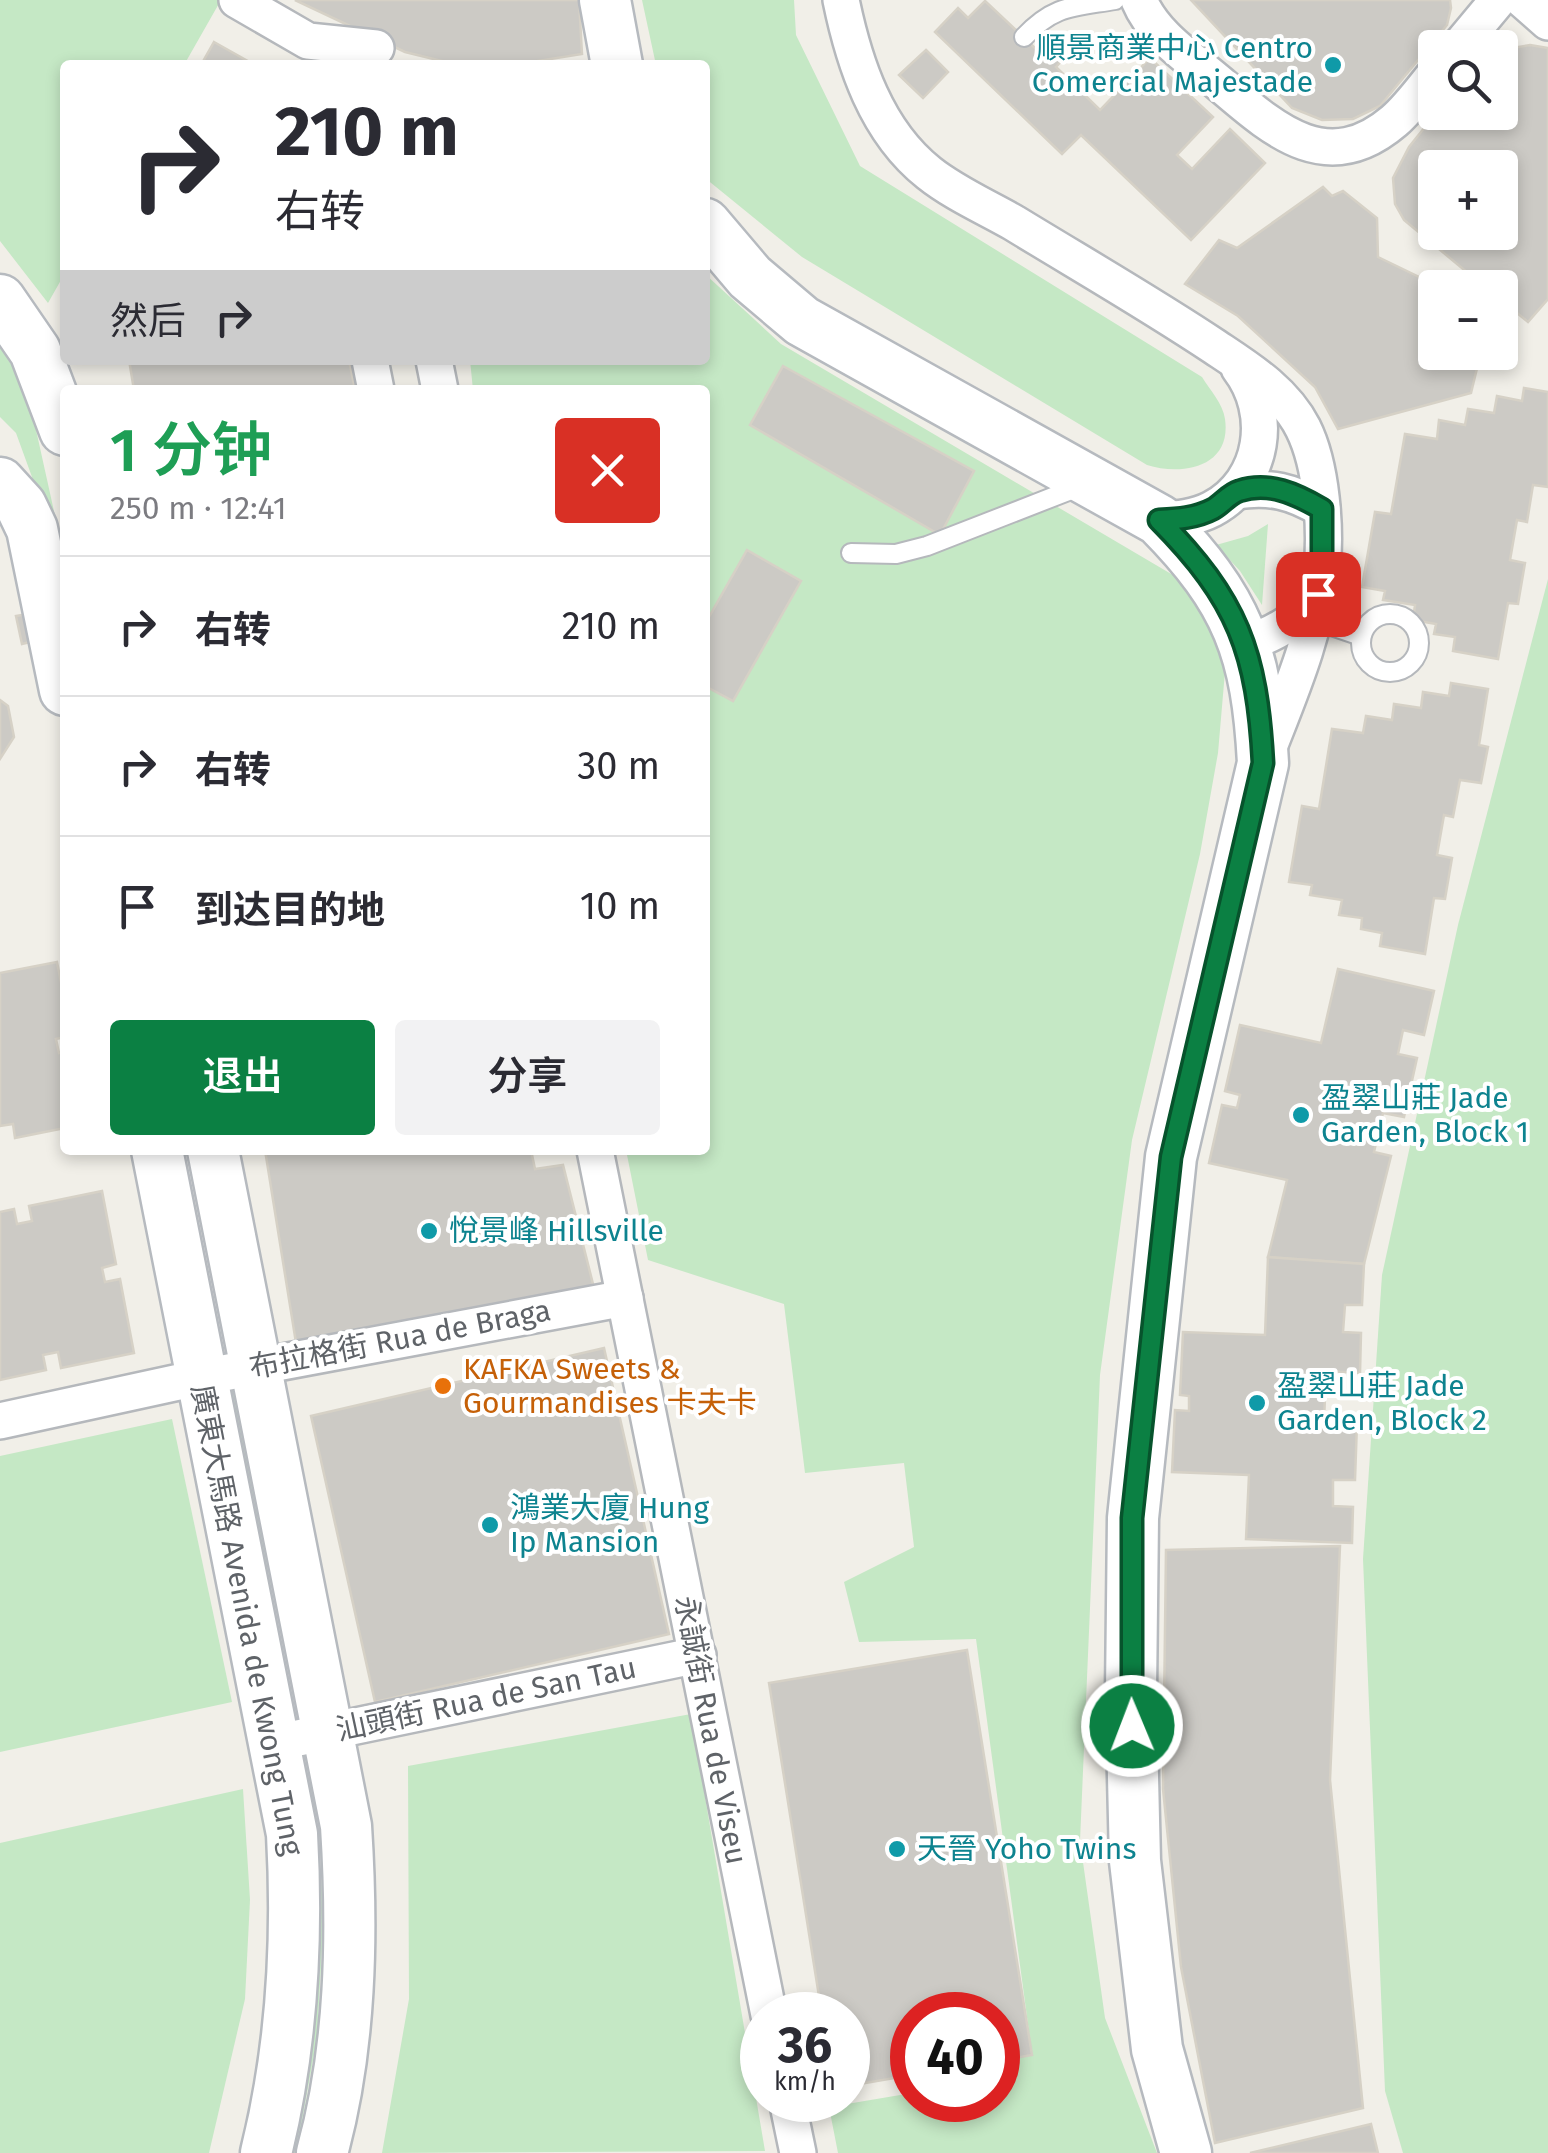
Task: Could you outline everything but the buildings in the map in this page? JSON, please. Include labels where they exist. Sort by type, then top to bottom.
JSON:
[{"type":"main road","points":[[605,0],[615,60]]},
{"type":"main road","points":[[710,230],[750,277],[802,321],[1159,520],[1218,587],[1253,666],[1263,763],[1171,1157],[1132,1518],[1130,1692],[1135,1861],[1158,2049],[1186,2153]]},
{"type":"main road","points":[[0,300],[35,351],[60,417]]},
{"type":"main road","points":[[0,483],[20,506],[32,529],[60,666]]},
{"type":"main road","name":"廣東大馬路 Avenida de Kwong Tung","points":[[157,1155],[292,1834],[295,1920],[286,2050],[266,2153]]},
{"type":"main road","name":"廣東大馬路 Avenida de Kwong Tung","points":[[214,1155],[346,1826],[350,1919],[340,2056],[322,2153]]},
{"type":"street","points":[[237,0],[308,41],[384,51]]},
{"type":"street","points":[[841,0],[849,40],[866,89],[891,132],[928,172],[1168,316],[1232,359],[1274,388],[1303,429],[1318,478],[1322,569],[1314,620],[1263,763]]},
{"type":"street","points":[[1138,0],[1146,17],[1162,35],[1268,124],[1292,139],[1319,147],[1347,146],[1374,136],[1396,120],[1418,94]]},
{"type":"street","points":[[1473,30],[1498,0]]},
{"type":"street","points":[[1522,0],[1548,22]]},
{"type":"street","points":[[1159,520],[1187,519],[1213,509],[1236,491],[1252,468],[1260,440],[1260,412],[1251,383],[1232,359]]},
{"type":"street","points":[[1236,491],[1266,487],[1296,494],[1322,509]]},
{"type":"street","points":[[1245,644],[1272,635],[1295,618],[1313,596],[1322,569]]},
{"type":"street","name":"永誠街 Rua de Viseu","points":[[596,1155],[764,1992]]},
{"type":"street","name":"布拉格街 Rua de Braga","points":[[0,1421],[202,1376],[625,1298]]},
{"type":"street","name":"汕頭街 Rua de San Tau","points":[[274,1743],[698,1655]]},
{"type":"street","points":[[792,2122],[798,2153]]},
{"type":"lane","points":[[1024,38],[1042,19],[1062,9],[1114,0]]},
{"type":"lane","points":[[851,553],[896,554],[926,546],[1090,482]]},
{"type":"lane","points":[[1314,620],[1361,636]]},
{"type":"green space","points":[[0,0],[221,0],[187,60],[60,60],[60,282],[48,303],[0,241]]},
{"type":"green space","points":[[642,0],[794,0],[796,35],[860,166],[1202,377],[1224,413],[1221,448],[1212,458],[1188,468],[1147,465],[802,257],[710,182],[710,60],[655,60]]},
{"type":"green space","points":[[710,279],[781,344],[1178,578],[1207,612],[1226,660],[1218,753],[1200,854],[1132,1140],[1100,1375],[1080,1841],[1105,2018],[1157,2153],[838,2153],[832,2122],[870,2122],[870,2100],[890,2097],[890,2122],[1020,2122],[1020,2056],[1032,2054],[976,1639],[859,1642],[844,1582],[914,1547],[904,1463],[805,1473],[784,1304],[648,1260],[627,1155],[710,1155],[710,385],[472,385],[470,365],[710,365]]},
{"type":"green space","points":[[0,347],[27,389],[60,538],[60,615],[32,477],[16,433],[0,417]]},
{"type":"green space","points":[[1268,524],[1262,605],[1240,571],[1216,545],[1248,536]]},
{"type":"green space","points":[[1548,579],[1548,2153],[1403,2153],[1385,2091],[1363,1559],[1382,1275],[1458,925]]},
{"type":"green space","points":[[233,1382],[271,1587],[260,1589],[222,1384]]},
{"type":"green space","points":[[172,1419],[232,1702],[0,1752],[0,1456]]},
{"type":"green space","points":[[691,1714],[740,2003],[740,2122],[760,2122],[765,2151],[382,2153],[409,1999],[408,1766]]},
{"type":"green space","points":[[313,1786],[324,1913],[317,2038],[296,2153],[283,2153],[303,1787]]},
{"type":"green space","points":[[243,1789],[250,1900],[245,1999],[209,2153],[0,2153],[0,1843]]},
{"type":"place","name":"順景商業中心 Centro Comercial Majestade","points":[[1333,65]]},
{"type":"place","name":"盈翠山莊 Jade Garden, Block 1","points":[[1301,1115]]},
{"type":"place","name":"悅景峰 Hillsville","points":[[429,1231]]},
{"type":"place","name":"KAFKA Sweets & Gourmandises 卡夫卡","points":[[443,1386]]},
{"type":"place","name":"盈翠山莊 Jade Garden, Block 2","points":[[1257,1403]]},
{"type":"place","name":"鴻業大廈 Hung Ip Mansion","points":[[490,1525]]},
{"type":"place","name":"天晉 Yoho Twins","points":[[897,1849]]},
{"type":"route","points":[[1132,1726],[1132,1518],[1171,1157],[1263,763],[1253,666],[1238,624],[1218,587],[1159,520],[1187,519],[1213,509],[1236,491],[1266,487],[1296,494],[1322,509],[1318,594]]}]
